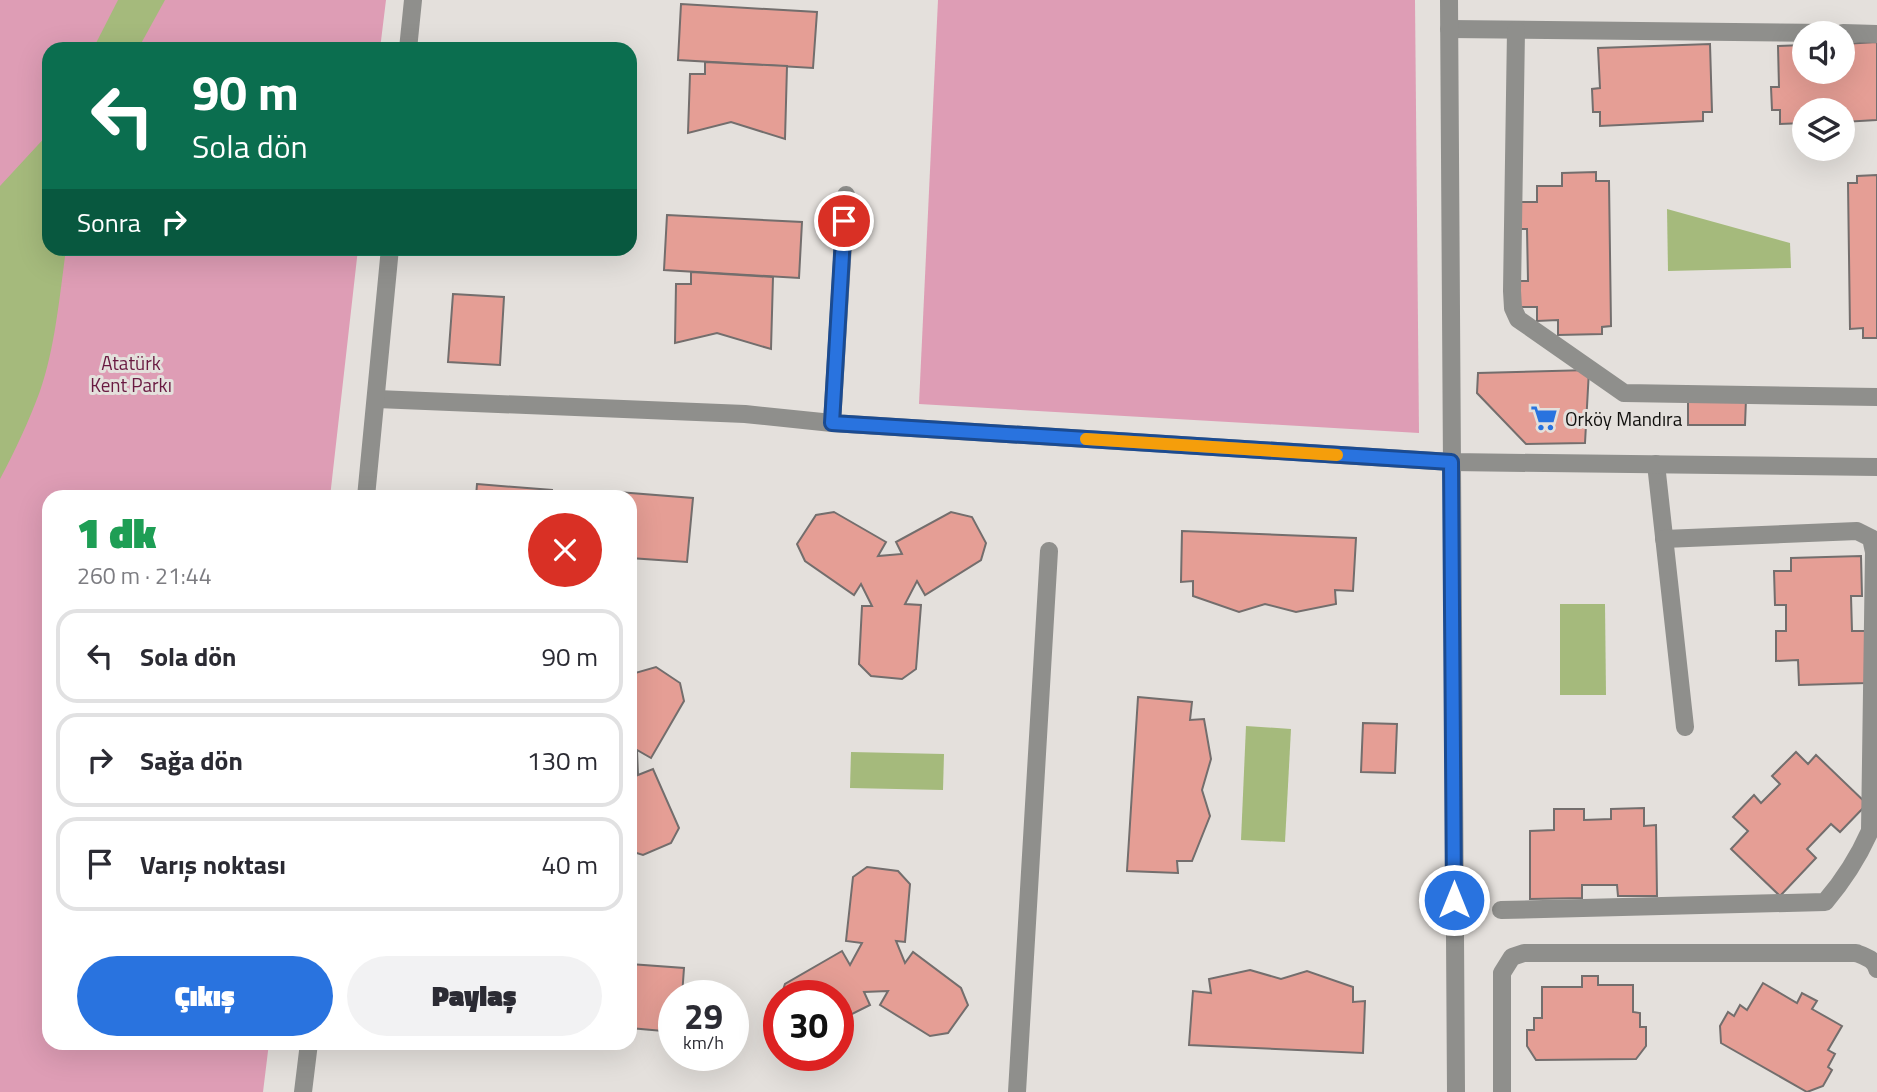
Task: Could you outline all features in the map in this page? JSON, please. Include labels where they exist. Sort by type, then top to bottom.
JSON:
[{"type":"street","points":[[409,42],[413,0]]},
{"type":"street","points":[[1449,0],[1456,1092]]},
{"type":"street","points":[[1449,29],[1792,33]]},
{"type":"street","points":[[1516,30],[1512,291],[1513,308],[1518,318],[1624,393],[1877,397]]},
{"type":"street","points":[[1855,33],[1877,34]]},
{"type":"street","points":[[832,423],[846,195]]},
{"type":"street","points":[[367,490],[389,256]]},
{"type":"street","points":[[377,399],[745,414],[832,423],[1451,462],[1877,467]]},
{"type":"street","points":[[1656,464],[1685,727]]},
{"type":"street","points":[[1501,910],[1825,902],[1847,876],[1860,855],[1870,831],[1874,552],[1871,538],[1857,531],[1664,538]]},
{"type":"street","points":[[1017,1092],[1049,551]]},
{"type":"street","points":[[1503,1092],[1502,973],[1512,957],[1524,953],[1856,953],[1867,957],[1876,964],[1877,969]]},
{"type":"street","points":[[303,1092],[308,1050]]},
{"type":"green space","name":"Atatürk Kent Parkı","points":[[0,0],[386,0],[381,42],[42,42],[42,256],[357,256],[331,490],[42,490],[42,1050],[268,1050],[263,1092],[0,1092]]},
{"type":"green space","points":[[938,0],[1415,0],[1419,433],[919,404]]},
{"type":"shaded area","points":[[118,0],[165,0],[142,42],[97,42]]},
{"type":"shaded area","points":[[42,141],[42,256],[65,256],[45,375],[22,436],[0,479],[0,186]]},
{"type":"shaded area","points":[[1667,209],[1790,243],[1791,268],[1668,271]]},
{"type":"shaded area","points":[[1560,604],[1605,604],[1606,695],[1560,695]]},
{"type":"shaded area","points":[[1246,726],[1291,729],[1285,842],[1241,840]]},
{"type":"shaded area","points":[[851,752],[944,754],[943,790],[850,788]]},
{"type":"building","points":[[681,4],[817,12],[813,68],[678,60]]},
{"type":"building","points":[[1877,42],[1877,120],[1855,121],[1855,98],[1792,98],[1792,124],[1780,124],[1780,110],[1772,110],[1771,87],[1779,87],[1778,46],[1792,45],[1792,84],[1855,84],[1855,43]]},
{"type":"building","points":[[1710,44],[1712,112],[1703,112],[1703,121],[1600,126],[1600,112],[1593,112],[1592,89],[1600,88],[1598,48]]},
{"type":"building","points":[[705,62],[787,66],[785,139],[731,122],[688,133],[690,74],[705,74]]},
{"type":"building","points":[[1596,172],[1596,181],[1609,181],[1611,326],[1602,327],[1602,334],[1558,335],[1558,320],[1537,321],[1537,307],[1519,307],[1519,281],[1528,281],[1527,229],[1520,229],[1519,202],[1537,202],[1537,186],[1562,186],[1562,173]]},
{"type":"building","points":[[1877,175],[1877,338],[1863,338],[1863,328],[1850,329],[1848,183],[1857,183],[1857,176]]},
{"type":"building","points":[[667,215],[802,222],[799,278],[664,270]]},
{"type":"building","points":[[691,272],[773,277],[771,349],[717,333],[675,343],[676,284],[691,284]]},
{"type":"building","points":[[453,294],[504,297],[500,365],[448,362]]},
{"type":"building","name":"Orköy Mandıra","points":[[1589,370],[1585,443],[1526,444],[1477,393],[1478,373]]},
{"type":"building","points":[[1688,398],[1746,399],[1745,425],[1688,425]]},
{"type":"building","points":[[477,484],[552,490],[477,490]]},
{"type":"building","points":[[637,494],[693,498],[687,562],[637,558]]},
{"type":"building","points":[[834,512],[886,542],[878,556],[902,554],[896,542],[951,512],[972,517],[986,543],[981,560],[925,595],[917,581],[905,604],[921,605],[916,669],[902,679],[871,676],[859,664],[862,606],[872,606],[861,584],[854,595],[805,561],[797,544],[816,515]]},
{"type":"building","points":[[1182,531],[1356,538],[1353,591],[1335,590],[1336,604],[1296,612],[1265,604],[1239,612],[1193,596],[1193,581],[1181,582]]},
{"type":"building","points":[[1861,556],[1862,596],[1851,596],[1852,631],[1865,631],[1866,683],[1799,685],[1798,660],[1776,661],[1776,631],[1786,631],[1786,605],[1775,605],[1774,571],[1791,571],[1791,558]]},
{"type":"building","points":[[656,667],[680,683],[684,701],[651,758],[637,750],[637,672]]},
{"type":"building","points":[[1138,697],[1192,702],[1190,720],[1204,719],[1211,759],[1202,790],[1210,816],[1192,861],[1177,861],[1178,873],[1127,871]]},
{"type":"building","points":[[1363,723],[1397,724],[1395,773],[1361,772]]},
{"type":"building","points":[[637,750],[638,775],[653,769],[679,828],[671,843],[643,855],[637,853]]},
{"type":"building","points":[[1796,752],[1808,764],[1816,755],[1867,804],[1840,832],[1831,824],[1807,849],[1816,858],[1780,896],[1731,849],[1748,831],[1733,817],[1754,795],[1761,803],[1780,784],[1772,776]]},
{"type":"building","points":[[1644,808],[1644,826],[1656,825],[1657,896],[1618,896],[1617,885],[1582,885],[1582,898],[1530,899],[1530,831],[1554,830],[1554,809],[1584,809],[1584,820],[1611,819],[1611,809]]},
{"type":"building","points":[[867,867],[898,871],[910,884],[905,942],[896,941],[905,963],[913,952],[961,988],[968,1005],[948,1033],[930,1036],[880,1005],[888,991],[864,992],[870,1005],[854,1013],[854,980],[792,980],[842,951],[850,965],[862,943],[846,941],[853,877]]},
{"type":"building","points":[[637,965],[684,968],[683,980],[658,980],[658,1031],[637,1029]]},
{"type":"building","points":[[1250,970],[1281,979],[1307,971],[1353,987],[1353,1002],[1365,1001],[1363,1053],[1189,1045],[1193,991],[1211,993],[1209,979]]},
{"type":"building","points":[[1582,976],[1598,976],[1598,985],[1633,985],[1633,1012],[1640,1013],[1640,1027],[1646,1027],[1646,1046],[1636,1059],[1536,1060],[1527,1046],[1527,1030],[1534,1030],[1534,1018],[1542,1018],[1542,987],[1582,987]]},
{"type":"building","points":[[1763,983],[1797,1003],[1802,993],[1817,1001],[1812,1009],[1842,1026],[1828,1050],[1835,1054],[1828,1067],[1832,1070],[1823,1086],[1807,1092],[1721,1043],[1720,1026],[1728,1012],[1734,1016],[1740,1005],[1747,1010]]},
{"type":"slow traffic","points":[[1086,439],[1337,455]]},
{"type":"place","name":"Orköy Mandıra","points":[[1544,418]]},
{"type":"route","points":[[844,221],[832,423],[1451,462],[1454,900]]}]
